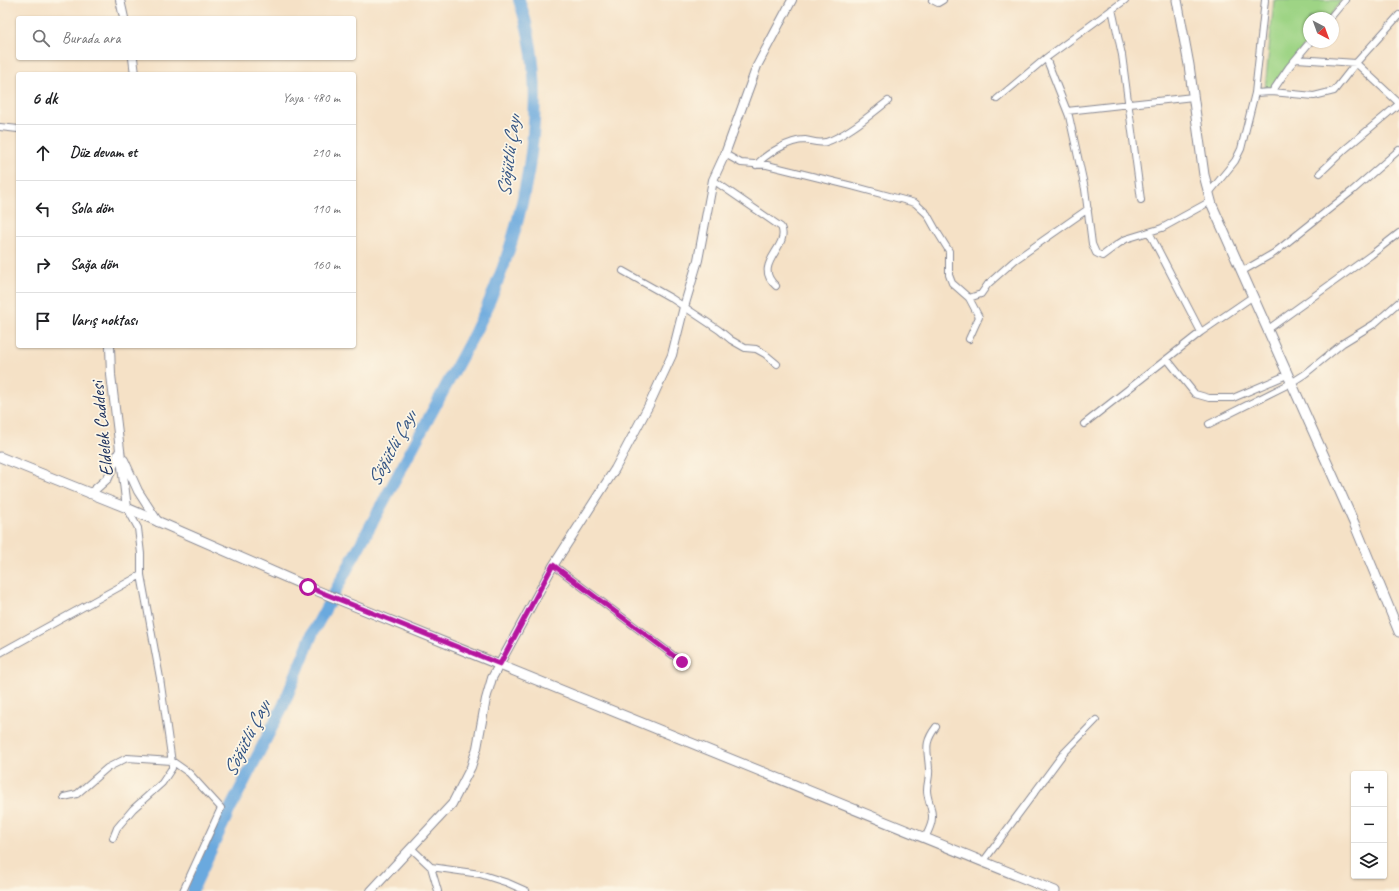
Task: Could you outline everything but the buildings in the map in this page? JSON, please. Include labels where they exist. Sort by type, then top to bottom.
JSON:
[{"type":"main road","points":[[1177,0],[1204,175],[1210,197],[1252,297],[1354,523],[1399,632]]},
{"type":"main road","points":[[0,457],[127,508],[308,587],[1055,891]]},
{"type":"street","points":[[120,0],[124,16]]},
{"type":"street","points":[[371,891],[452,804],[471,767],[477,748],[486,699],[492,678],[553,565],[615,469],[649,405],[672,355],[698,260],[714,180],[757,66],[792,0]]},
{"type":"street","points":[[932,0],[938,3],[943,0]]},
{"type":"street","points":[[997,99],[1046,58],[1125,0]]},
{"type":"street","points":[[1046,58],[1067,111],[1083,182],[1092,244],[1096,252],[1102,256],[1126,239],[1150,232],[1173,222],[1210,197],[1236,161],[1241,149],[1255,93],[1265,0]]},
{"type":"street","points":[[1335,12],[1344,0]]},
{"type":"street","points":[[1112,9],[1122,55],[1142,200]]},
{"type":"street","points":[[1255,93],[1272,92],[1314,96],[1334,91],[1356,63],[1399,15]]},
{"type":"street","points":[[1272,92],[1305,48]]},
{"type":"street","points":[[1297,58],[1356,63],[1399,104],[1344,150],[1320,173]]},
{"type":"street","points":[[133,60],[135,72]]},
{"type":"street","points":[[1067,111],[1193,97]]},
{"type":"street","points":[[756,165],[768,154],[796,141],[804,140],[819,143],[826,142],[842,135],[888,101]]},
{"type":"street","points":[[0,128],[16,129]]},
{"type":"street","points":[[1241,272],[1274,253],[1352,191],[1399,150]]},
{"type":"street","points":[[725,154],[741,163],[767,165],[915,203],[927,214],[949,251],[949,275],[952,283],[969,298],[979,317],[969,339]]},
{"type":"street","points":[[714,180],[781,227],[783,236],[768,267],[770,278],[776,286]]},
{"type":"street","points":[[969,298],[981,294],[988,284],[1015,260],[1088,210]]},
{"type":"street","points":[[1150,232],[1201,332]]},
{"type":"street","points":[[1267,330],[1372,255],[1399,233]]},
{"type":"street","points":[[623,271],[684,307],[719,330],[731,340],[745,348],[756,349],[777,364]]},
{"type":"street","points":[[1084,424],[1201,332],[1252,297]]},
{"type":"street","points":[[1167,359],[1195,394],[1209,398],[1233,398],[1304,374],[1343,343],[1374,324],[1399,302]]},
{"type":"street","name":"Eldelek Caddesi","points":[[110,348],[111,374],[127,508]]},
{"type":"street","points":[[1209,424],[1289,379]]},
{"type":"street","points":[[90,494],[108,478],[120,451]]},
{"type":"street","points":[[120,451],[138,491],[158,522]]},
{"type":"street","points":[[114,838],[117,828],[133,810],[162,783],[172,768],[160,678],[142,575],[138,528],[127,508]]},
{"type":"street","points":[[553,565],[682,662]]},
{"type":"street","points":[[0,653],[142,575]]},
{"type":"street","points":[[982,862],[1063,754],[1096,720]]},
{"type":"street","points":[[925,838],[933,816],[927,792],[930,771],[926,755],[931,734],[936,727]]},
{"type":"street","points":[[64,797],[78,794],[108,768],[127,758],[172,761],[189,773],[221,808],[183,891]]},
{"type":"street","points":[[411,848],[431,867],[438,891]]},
{"type":"street","points":[[431,867],[480,874],[508,882],[526,891]]},
{"type":"green space","points":[[1274,0],[1342,0],[1333,12],[1303,12],[1303,47],[1267,91],[1265,89]]},
{"type":"waterway","name":"Söğütlü Çayı","points":[[192,891],[230,809],[284,704],[313,632],[473,336],[491,299],[506,258],[519,215],[528,171],[534,127],[534,83],[530,40],[519,0]]},
{"type":"route","points":[[308,587],[500,664],[553,565],[682,662]]}]
